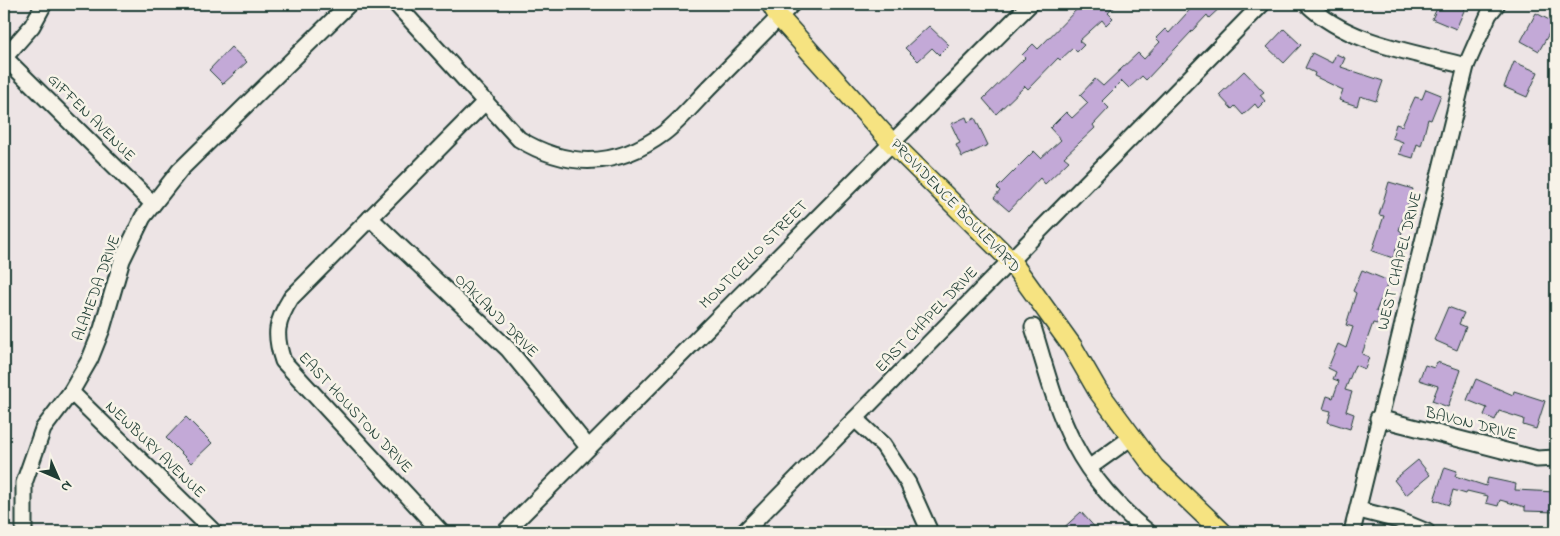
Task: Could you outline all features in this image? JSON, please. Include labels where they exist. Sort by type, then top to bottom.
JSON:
[{"type":"main road","name":"PROVIDENCE BOULEVARD","points":[[781,8],[891,142],[1010,260],[1072,346],[1098,391],[1154,467],[1222,532]]},
{"type":"street","points":[[4,58],[32,26],[44,4]]},
{"type":"street","name":"ALAMEDA DRIVE","points":[[24,532],[24,483],[43,429],[71,392],[90,359],[102,329],[122,260],[143,217],[180,170],[349,4]]},
{"type":"street","points":[[396,4],[519,139],[539,151],[575,161],[599,161],[636,152],[665,133],[781,8]]},
{"type":"street","name":"MONTICELLO STREET","points":[[505,532],[1030,4]]},
{"type":"street","name":"EAST CHAPEL DRIVE","points":[[744,532],[1262,4]]},
{"type":"street","points":[[1308,4],[1318,14],[1354,36],[1466,66]]},
{"type":"street","name":"WEST CHAPEL DRIVE","points":[[1352,532],[1359,510],[1378,418],[1466,66],[1489,14],[1497,4]]},
{"type":"street","name":"GIFFEN AVENUE","points":[[4,58],[153,204]]},
{"type":"street","name":"EAST HOUSTON DRIVE","points":[[441,532],[283,361],[276,340],[280,315],[291,298],[486,101]]},
{"type":"street","name":"OAKLAND DRIVE","points":[[370,218],[508,349],[588,448]]},
{"type":"street","points":[[1032,327],[1061,415],[1075,445],[1125,514],[1148,532]]},
{"type":"street","name":"NEWBURY AVENUE","points":[[71,392],[214,532]]},
{"type":"street","name":"BAVON DRIVE","points":[[1378,418],[1538,459],[1556,458]]},
{"type":"street","points":[[855,419],[883,444],[908,483],[930,532]]},
{"type":"street","points":[[1090,467],[1132,437]]},
{"type":"street","points":[[1359,510],[1398,520],[1427,532]]},
{"type":"building","points":[[1082,4],[1118,4],[1108,13],[1113,18],[1106,25],[1102,20],[1079,41],[1084,45],[1077,52],[1073,48],[1060,60],[1058,58],[1028,89],[1025,86],[996,114],[983,99],[1025,58],[1022,55],[1033,44],[1038,49]]},
{"type":"building","points":[[1195,4],[1224,4],[1209,18],[1207,15],[1146,80],[1142,76],[1129,88],[1122,81],[1102,101],[1109,108],[1093,125],[1095,128],[1064,157],[1069,161],[1045,184],[1040,178],[1009,211],[994,198],[1000,191],[997,188],[1034,151],[1041,158],[1061,140],[1050,128],[1066,112],[1072,118],[1088,103],[1080,95],[1095,79],[1103,86],[1138,53],[1144,59],[1160,42],[1156,38],[1165,29],[1169,33]]},
{"type":"building","points":[[1439,4],[1467,4],[1456,29],[1432,19]]},
{"type":"building","points":[[1536,13],[1555,23],[1539,51],[1521,41]]},
{"type":"building","points":[[929,26],[949,45],[939,55],[932,48],[918,61],[905,48]]},
{"type":"building","points":[[1284,29],[1301,45],[1284,63],[1267,47]]},
{"type":"building","points":[[231,47],[247,62],[223,84],[209,70]]},
{"type":"building","points":[[1312,53],[1332,63],[1336,54],[1345,58],[1341,67],[1383,81],[1376,101],[1360,96],[1357,106],[1339,100],[1343,90],[1314,76],[1315,73],[1305,68]]},
{"type":"building","points":[[1514,62],[1538,72],[1527,97],[1504,87]]},
{"type":"building","points":[[1244,71],[1264,92],[1260,95],[1265,101],[1258,108],[1255,104],[1243,115],[1235,106],[1232,109],[1219,95]]},
{"type":"building","points":[[1426,89],[1441,95],[1431,120],[1428,119],[1421,146],[1417,144],[1413,158],[1399,154],[1403,142],[1392,138],[1396,124],[1402,126],[1415,97],[1422,99]]},
{"type":"building","points":[[966,117],[968,122],[975,118],[988,145],[962,157],[956,145],[960,143],[951,124]]},
{"type":"building","points":[[1389,182],[1413,189],[1399,230],[1402,232],[1393,258],[1372,251],[1384,216],[1379,215]]},
{"type":"building","points":[[1362,270],[1389,281],[1376,311],[1381,312],[1377,324],[1373,323],[1362,354],[1369,357],[1365,369],[1355,365],[1345,390],[1352,392],[1346,411],[1354,414],[1350,429],[1328,422],[1331,411],[1323,409],[1327,396],[1333,398],[1339,381],[1333,379],[1336,372],[1328,368],[1338,344],[1346,348],[1353,327],[1346,325],[1356,293],[1353,291]]},
{"type":"building","points":[[1448,307],[1464,313],[1459,324],[1466,327],[1457,350],[1434,340]]},
{"type":"building","points":[[1437,362],[1461,370],[1448,407],[1432,401],[1438,386],[1419,380],[1425,365],[1434,368]]},
{"type":"building","points":[[1476,379],[1513,395],[1514,391],[1545,401],[1536,429],[1523,425],[1524,419],[1499,411],[1495,420],[1484,415],[1487,408],[1467,400]]},
{"type":"building","points":[[186,417],[212,443],[191,463],[166,438]]},
{"type":"building","points":[[1418,460],[1430,475],[1406,495],[1394,480]]},
{"type":"building","points":[[1445,467],[1457,471],[1455,476],[1486,486],[1488,478],[1516,484],[1515,490],[1556,492],[1556,512],[1525,511],[1525,507],[1500,500],[1498,506],[1486,503],[1488,496],[1467,491],[1466,494],[1453,490],[1449,505],[1434,500]]},
{"type":"building","points":[[1081,512],[1099,532],[1059,532]]}]
